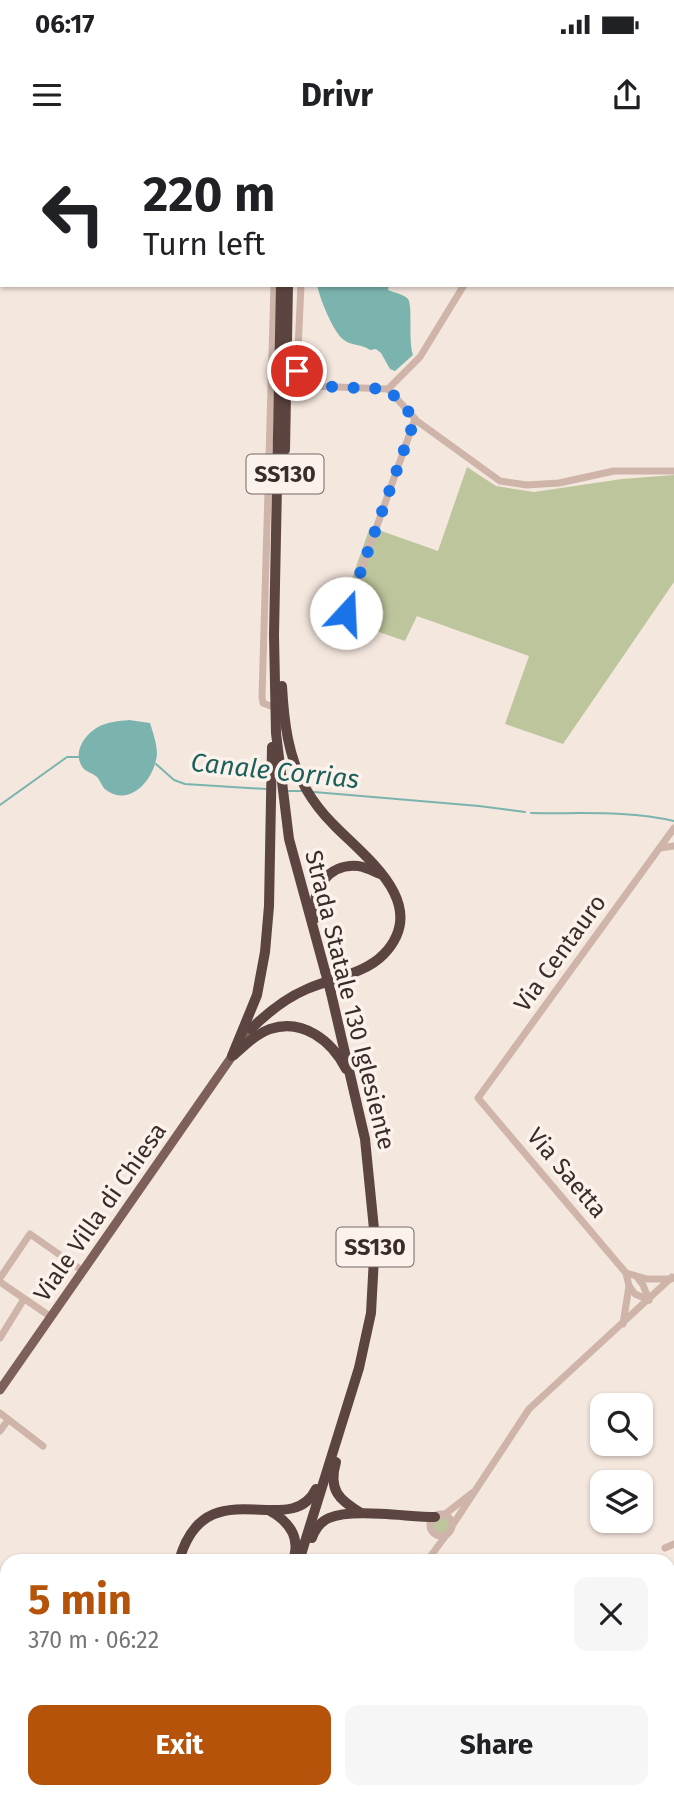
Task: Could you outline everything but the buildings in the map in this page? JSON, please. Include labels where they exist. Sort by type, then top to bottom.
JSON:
[{"type":"highway","name":"Strada Statale 130 Iglesiente","points":[[281,287],[274,635],[276,786],[352,1080],[368,1159],[375,1239],[371,1313],[359,1368],[304,1554]]},
{"type":"highway","name":"Strada Statale 130 Iglesiente","points":[[276,733],[281,663],[288,287]]},
{"type":"highway","points":[[232,1056],[257,995],[265,952],[269,906],[270,804],[276,786],[274,635]]},
{"type":"highway","points":[[251,1029],[276,1006],[306,989],[377,961],[387,951],[397,932],[400,910],[397,898],[383,875],[330,822],[305,787],[288,745],[281,663]]},
{"type":"highway","points":[[325,970],[324,948],[314,905],[317,888],[331,873],[343,867],[362,867],[383,875]]},
{"type":"highway","points":[[232,1056],[252,1039],[271,1029],[299,1028],[311,1031],[332,1046],[346,1061]]},
{"type":"highway","points":[[182,1554],[191,1532],[208,1517],[226,1510],[296,1508],[305,1504],[313,1496],[332,1438],[346,1411]]},
{"type":"highway","points":[[346,1411],[334,1468],[335,1489],[341,1500],[362,1514]]},
{"type":"highway","points":[[268,1510],[285,1521],[294,1534],[294,1554]]},
{"type":"highway","points":[[305,1554],[314,1531],[332,1517],[362,1514],[411,1517],[436,1523]]},
{"type":"main road","name":"Viale Villa di Chiesa","points":[[0,1390],[251,1029]]},
{"type":"street","points":[[273,707],[263,703],[262,697],[274,287]]},
{"type":"street","points":[[301,287],[297,371],[299,379],[311,386],[388,389],[415,419],[500,481],[527,485],[559,483],[614,471],[674,471]]},
{"type":"street","points":[[388,389],[420,357],[463,287]]},
{"type":"street","points":[[346,613],[415,419]]},
{"type":"street","name":"Via Centauro","points":[[478,1098],[673,829]]},
{"type":"street","points":[[660,848],[674,846]]},
{"type":"street","name":"Via Saetta","points":[[478,1098],[626,1273],[629,1286],[623,1324]]},
{"type":"street","points":[[51,1317],[0,1280],[30,1234],[83,1271]]},
{"type":"street","name":"Via Saetta","points":[[626,1273],[637,1277],[672,1277]]},
{"type":"street","points":[[637,1277],[649,1300]]},
{"type":"street","points":[[433,1554],[529,1409],[672,1277]]},
{"type":"street","points":[[629,1286],[635,1294],[649,1300]]},
{"type":"street","points":[[0,1338],[24,1298]]},
{"type":"street","points":[[0,1413],[43,1446]]},
{"type":"street","points":[[0,1432],[8,1420]]},
{"type":"street","points":[[430,1554],[436,1523],[475,1490]]},
{"type":"street","points":[[436,1523],[451,1520],[452,1526]]},
{"type":"street","points":[[436,1523],[440,1536],[447,1534]]},
{"type":"street","points":[[665,1548],[674,1544]]},
{"type":"green space","points":[[467,467],[496,486],[534,492],[622,479],[674,475],[674,582],[563,744],[505,724],[529,656],[417,616],[405,641],[338,618],[370,527],[438,551]]},
{"type":"green space","points":[[441,1517],[447,1519],[447,1531],[441,1533],[435,1531],[433,1525],[435,1519]]},
{"type":"water","points":[[318,287],[389,287],[388,290],[408,299],[413,355],[395,371],[390,369],[376,349],[370,350],[344,340],[331,323]]},
{"type":"water","points":[[129,720],[150,723],[157,754],[152,772],[140,788],[133,793],[115,795],[103,787],[97,777],[83,768],[79,751],[84,740],[98,727]]},
{"type":"waterway","name":"Canale Corrias","points":[[0,805],[67,757],[79,757]]},
{"type":"waterway","name":"Canale Corrias","points":[[156,764],[174,780],[185,784],[266,789]]},
{"type":"waterway","name":"Canale Corrias","points":[[289,791],[301,791]]},
{"type":"waterway","name":"Canale Corrias","points":[[314,792],[525,812]]},
{"type":"waterway","name":"Canale Corrias","points":[[531,813],[621,814],[674,821]]},
{"type":"route","points":[[297,371],[299,379],[311,386],[388,389],[415,419],[346,613]]}]
